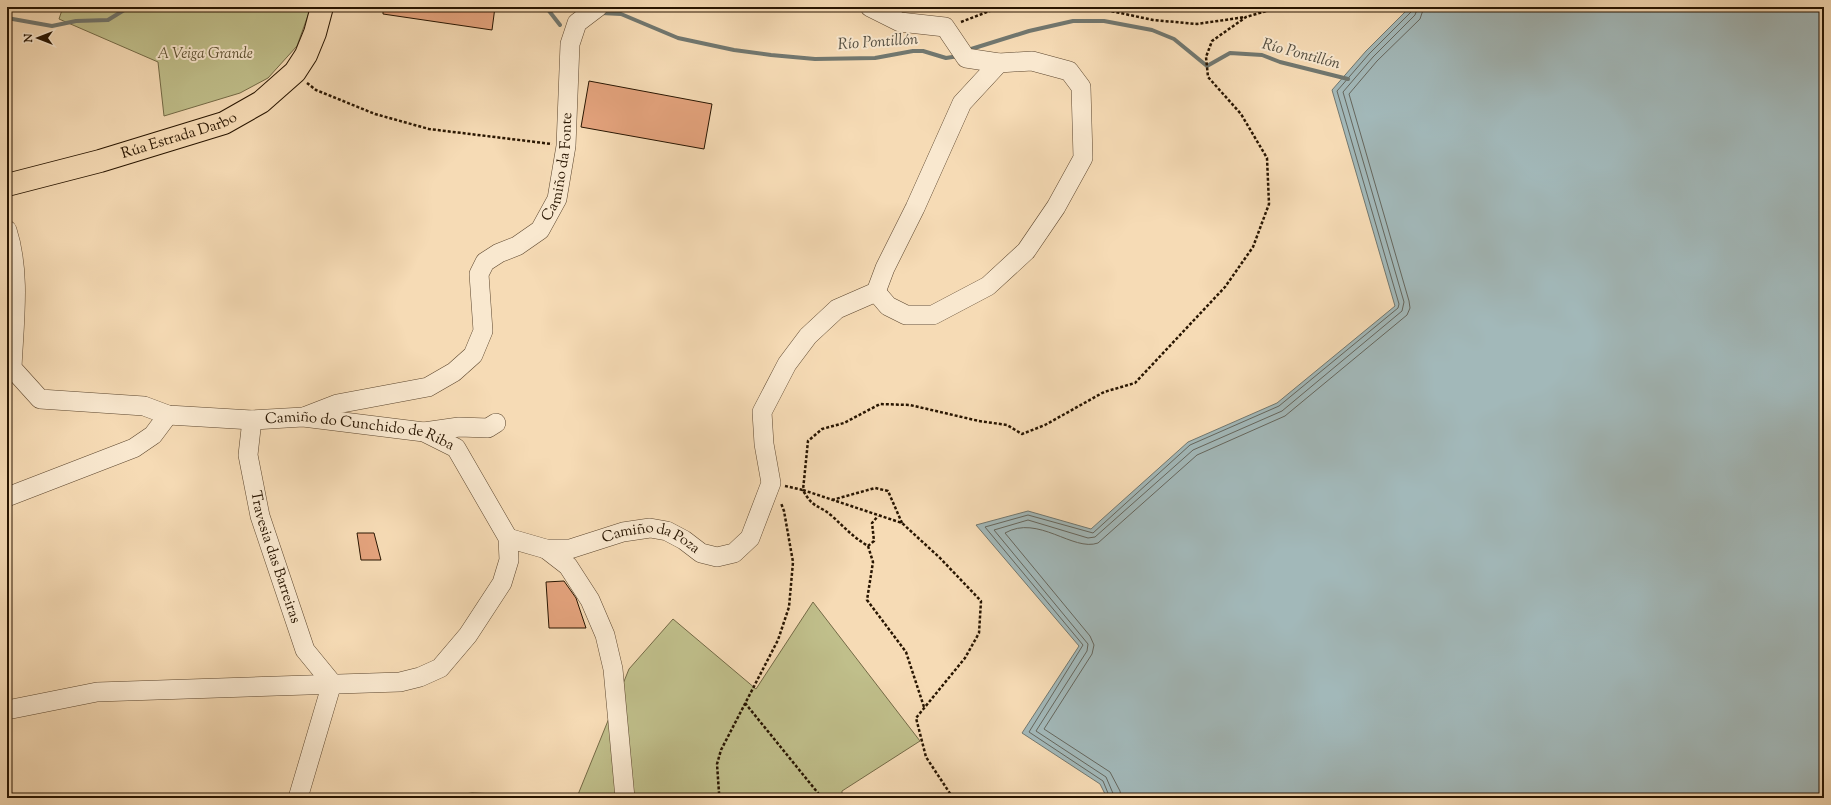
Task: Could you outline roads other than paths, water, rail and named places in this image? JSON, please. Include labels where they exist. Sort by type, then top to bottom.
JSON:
[{"type":"main road","name":"Rúa Estrada Darbo","points":[[7,186],[100,161],[224,123],[261,102],[295,72],[306,55],[315,33],[322,7]]},
{"type":"street","name":"Camiño da Fonte","points":[[303,417],[337,404],[428,387],[454,372],[473,355],[483,331],[479,274],[485,262],[499,253],[517,246],[540,230],[557,198],[566,146],[570,44],[577,23],[598,7]]},
{"type":"street","points":[[870,7],[900,22],[945,27],[963,52],[999,64],[1032,61],[1069,71],[1081,87],[1083,158],[1056,207],[1026,252],[988,286],[933,315],[906,315],[888,306],[876,292],[962,103],[999,64]]},
{"type":"street","name":"Camiño do Cunchido de Riba","points":[[7,230],[12,245],[15,290],[12,368],[40,400],[144,406],[168,415],[252,420],[303,417],[424,432],[456,448],[508,538],[509,560],[502,583],[468,635],[440,668],[420,677],[400,682],[332,683],[97,692],[7,710]]},
{"type":"street","name":"Camiño da Poza","points":[[508,538],[546,549],[570,550],[623,532],[650,528],[667,531],[684,540],[701,553],[717,557],[734,553],[750,538],[771,483],[764,444],[762,412],[787,364],[808,336],[837,309],[876,292]]},
{"type":"street","points":[[7,498],[134,448],[153,435],[168,415]]},
{"type":"street","name":"Travesia das Barreiras","points":[[252,420],[248,455],[260,516],[305,650],[332,683]]},
{"type":"street","points":[[424,432],[460,427],[488,428],[496,423]]},
{"type":"street","points":[[546,549],[568,566],[590,600],[605,635],[613,669],[625,798]]},
{"type":"street","points":[[298,798],[332,683]]},
{"type":"water","points":[[1410,7],[1824,7],[1824,798],[1107,798],[1100,784],[1022,733],[1079,646],[976,525],[1028,511],[1091,529],[1188,442],[1277,403],[1395,306],[1332,90],[1366,51]]},
{"type":"waterway","name":"Río Pontillón","points":[[7,18],[52,26],[76,21],[108,20],[129,7]]},
{"type":"waterway","name":"Río Pontillón","points":[[546,7],[560,25]]},
{"type":"waterway","name":"Río Pontillón","points":[[601,13],[621,14],[678,38],[734,50],[771,55],[815,59],[875,58],[913,51],[923,51],[946,58],[959,56]]},
{"type":"waterway","name":"Río Pontillón","points":[[968,50],[1029,31],[1073,21],[1104,21],[1152,30],[1174,39],[1207,66],[1230,53],[1262,55],[1280,62],[1348,79]]},
{"type":"park label","name":"A Veiga Grande","points":[[205,54]]}]
